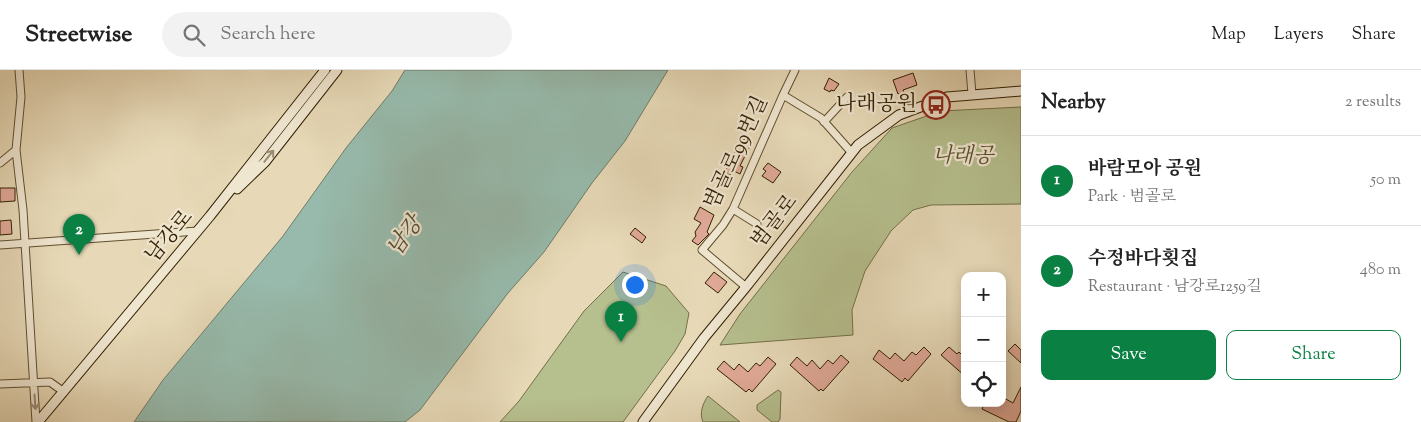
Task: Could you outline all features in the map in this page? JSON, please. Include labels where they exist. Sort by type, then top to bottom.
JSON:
[{"type":"street","points":[[19,70],[21,97],[16,150],[25,243],[37,422]]},
{"type":"street","name":"남강로","points":[[37,422],[198,231],[325,70]]},
{"type":"street","points":[[210,216],[265,162],[337,70]]},
{"type":"street","points":[[784,95],[795,70]]},
{"type":"street","points":[[970,70],[972,94]]},
{"type":"street","name":"범골로","points":[[643,422],[704,338],[858,145],[899,115],[947,97],[1021,91]]},
{"type":"street","name":"범골로99번길","points":[[746,287],[702,250],[723,225],[733,209],[784,95],[820,118],[852,152]]},
{"type":"street","points":[[824,122],[847,97]]},
{"type":"street","points":[[0,163],[16,150]]},
{"type":"street","points":[[733,209],[757,224]]},
{"type":"street","points":[[0,245],[198,231]]},
{"type":"street","points":[[0,384],[50,382],[64,392]]},
{"type":"green space","name":"나래공","points":[[1021,107],[1021,204],[931,205],[913,210],[891,231],[865,271],[852,310],[853,335],[720,345],[740,314],[852,172],[892,128],[941,111]]},
{"type":"green space","points":[[623,272],[666,286],[689,313],[685,334],[675,351],[623,422],[500,422],[519,401],[584,311]]},
{"type":"green space","points":[[778,390],[781,392],[780,419],[778,422],[772,422],[757,410],[757,405]]},
{"type":"green space","points":[[708,396],[740,422],[703,422],[702,408]]},
{"type":"water","name":"남강","points":[[405,70],[668,70],[625,141],[592,183],[544,252],[508,293],[420,410],[405,422],[134,422],[163,380],[283,236],[346,148],[392,91]]},
{"type":"building","points":[[913,73],[917,85],[898,94],[893,80]]},
{"type":"building","points":[[829,78],[839,84],[834,91],[831,90],[830,92],[824,89]]},
{"type":"building","points":[[742,138],[751,144],[740,166],[743,167],[740,174],[732,170],[730,175],[724,173]]},
{"type":"building","points":[[768,163],[781,172],[773,183],[762,176],[766,171],[763,169]]},
{"type":"building","points":[[0,188],[15,188],[15,201],[0,202]]},
{"type":"building","points":[[700,207],[714,215],[707,232],[709,234],[698,245],[692,241],[701,223],[694,219]]},
{"type":"building","points":[[11,220],[12,234],[0,235],[0,221]]},
{"type":"building","points":[[635,228],[646,237],[642,243],[630,234]]},
{"type":"building","points":[[714,272],[727,282],[718,293],[705,283]]},
{"type":"building","points":[[1015,344],[1021,350],[1021,363],[1008,351]]},
{"type":"building","points":[[924,347],[931,354],[908,381],[905,378],[902,382],[873,359],[879,350],[890,359],[895,353],[904,361],[912,352],[916,355]]},
{"type":"building","points":[[949,347],[957,354],[959,352],[961,354],[961,372],[941,355]]},
{"type":"building","points":[[841,355],[849,362],[823,391],[821,389],[819,391],[790,365],[797,357],[807,366],[812,360],[820,369],[828,360],[833,364]]},
{"type":"building","points":[[768,357],[776,364],[752,392],[749,389],[746,392],[717,369],[724,361],[734,370],[739,364],[748,372],[756,363],[760,366]]},
{"type":"building","points":[[1021,387],[1021,411],[1016,422],[1009,422],[982,409],[983,407],[1006,407],[1006,399],[1013,403]]},
{"type":"place","name":"나래공원","points":[[936,105]]},
{"type":"place","name":"수정바다횟집","points":[[79,255]]},
{"type":"place","name":"바람모아 공원","points":[[621,342]]}]
